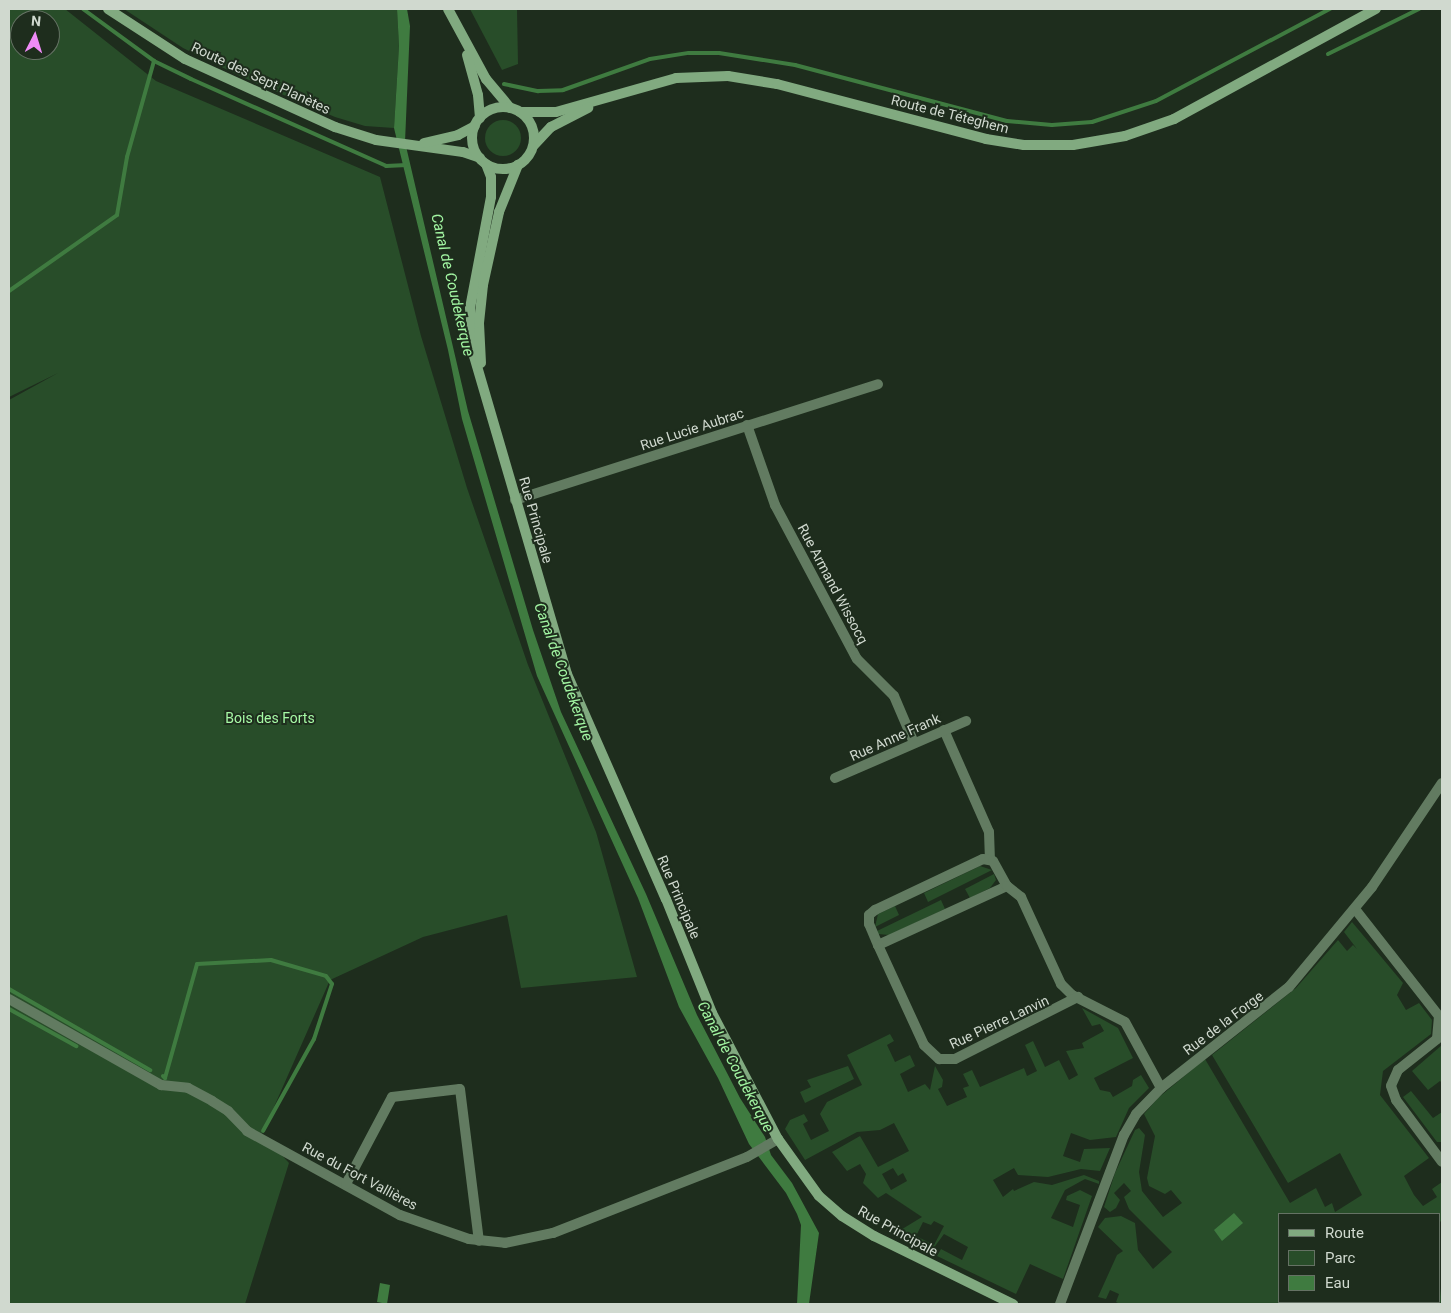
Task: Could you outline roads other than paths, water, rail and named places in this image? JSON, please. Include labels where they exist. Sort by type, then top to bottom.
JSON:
[{"type":"street","name":"Route des Sept Planètes","points":[[108,9],[161,46],[205,69],[335,127],[384,141],[414,144],[483,161]]},
{"type":"street","points":[[448,9],[490,86],[532,125],[534,144],[528,157],[518,166],[503,169],[483,161],[472,142],[477,122],[476,87],[458,30]]},
{"type":"street","name":"Route de Téteghem","points":[[515,110],[550,113],[676,78],[741,77],[986,139],[1024,145],[1074,146],[1132,134],[1174,119],[1376,9]]},
{"type":"street","name":"Route de Téteghem","points":[[534,144],[558,123],[612,96]]},
{"type":"street","points":[[477,122],[492,109],[515,110]]},
{"type":"street","name":"Route des Sept Planètes","points":[[414,144],[458,135],[477,122]]},
{"type":"street","name":"Rue Principale","points":[[483,161],[492,191],[469,316],[472,350],[482,379],[562,660],[589,729],[666,899],[712,1013],[775,1141],[811,1188],[842,1216],[887,1243],[1013,1304]]},
{"type":"street","name":"Rue Principale","points":[[482,379],[479,334],[483,285],[499,212],[518,166]]},
{"type":"street","name":"Rue Lucie Aubrac","points":[[515,500],[878,384]]},
{"type":"street","name":"Rue Armand Wissocq","points":[[747,426],[775,505],[856,659],[894,696],[914,743]]},
{"type":"street","name":"Rue Anne Frank","points":[[836,778],[966,721]]},
{"type":"street","points":[[944,730],[990,832],[990,860]]},
{"type":"street","name":"Rue de la Forge","points":[[1060,1304],[1127,1128],[1141,1107],[1161,1088],[1275,1000],[1355,909],[1442,783]]},
{"type":"street","name":"Rue Pierre Lanvin","points":[[1078,997],[955,1058],[939,1059],[924,1045],[869,924],[871,912],[979,861],[990,860],[996,864],[1007,886],[1021,897],[1061,984],[1078,997],[1126,1022],[1161,1088]]},
{"type":"street","points":[[878,945],[1007,886]]},
{"type":"street","points":[[1355,909],[1439,1016],[1437,1039],[1398,1070],[1392,1086],[1396,1100],[1442,1162]]},
{"type":"street","name":"Rue du Fort Vallières","points":[[9,999],[161,1085],[188,1088],[212,1100],[228,1111],[247,1131],[408,1218],[479,1241],[505,1243],[540,1238],[752,1155],[775,1141]]},
{"type":"street","points":[[346,1184],[392,1097],[460,1089],[479,1241]]},
{"type":"water","points":[[397,9],[407,9],[410,26],[405,142],[468,411],[533,630],[561,712],[646,894],[697,1015],[740,1098],[765,1137],[771,1155],[792,1183],[819,1233],[809,1304],[797,1304],[801,1225],[797,1214],[786,1193],[749,1144],[718,1078],[679,1007],[638,898],[537,676],[462,419],[448,350],[394,128],[399,46]]},
{"type":"water","points":[[1234,1213],[1243,1223],[1222,1241],[1214,1230]]},
{"type":"water","points":[[380,1283],[390,1285],[387,1304],[377,1302]]},
{"type":"waterway","points":[[83,9],[154,61],[191,79],[386,166],[407,165]]},
{"type":"waterway","points":[[504,84],[538,91],[563,90],[650,59],[689,53],[719,53],[795,65],[1007,121],[1052,125],[1092,122],[1156,101],[1330,9]]},
{"type":"waterway","points":[[1328,54],[1419,9]]},
{"type":"waterway","points":[[9,291],[117,215],[127,157],[154,61]]},
{"type":"waterway","points":[[163,1076],[165,1078],[197,964],[271,960],[326,976],[332,984],[314,1039],[263,1131]]},
{"type":"waterway","points":[[9,989],[150,1070]]},
{"type":"waterway","points":[[9,1009],[76,1046]]},
{"type":"water label","name":"Canal de Coudekerque","points":[[452,285]]},
{"type":"water label","name":"Canal de Coudekerque","points":[[563,672]]},
{"type":"water label","name":"Canal de Coudekerque","points":[[735,1067]]},
{"type":"park label","name":"Bois des Forts","points":[[270,718]]}]
